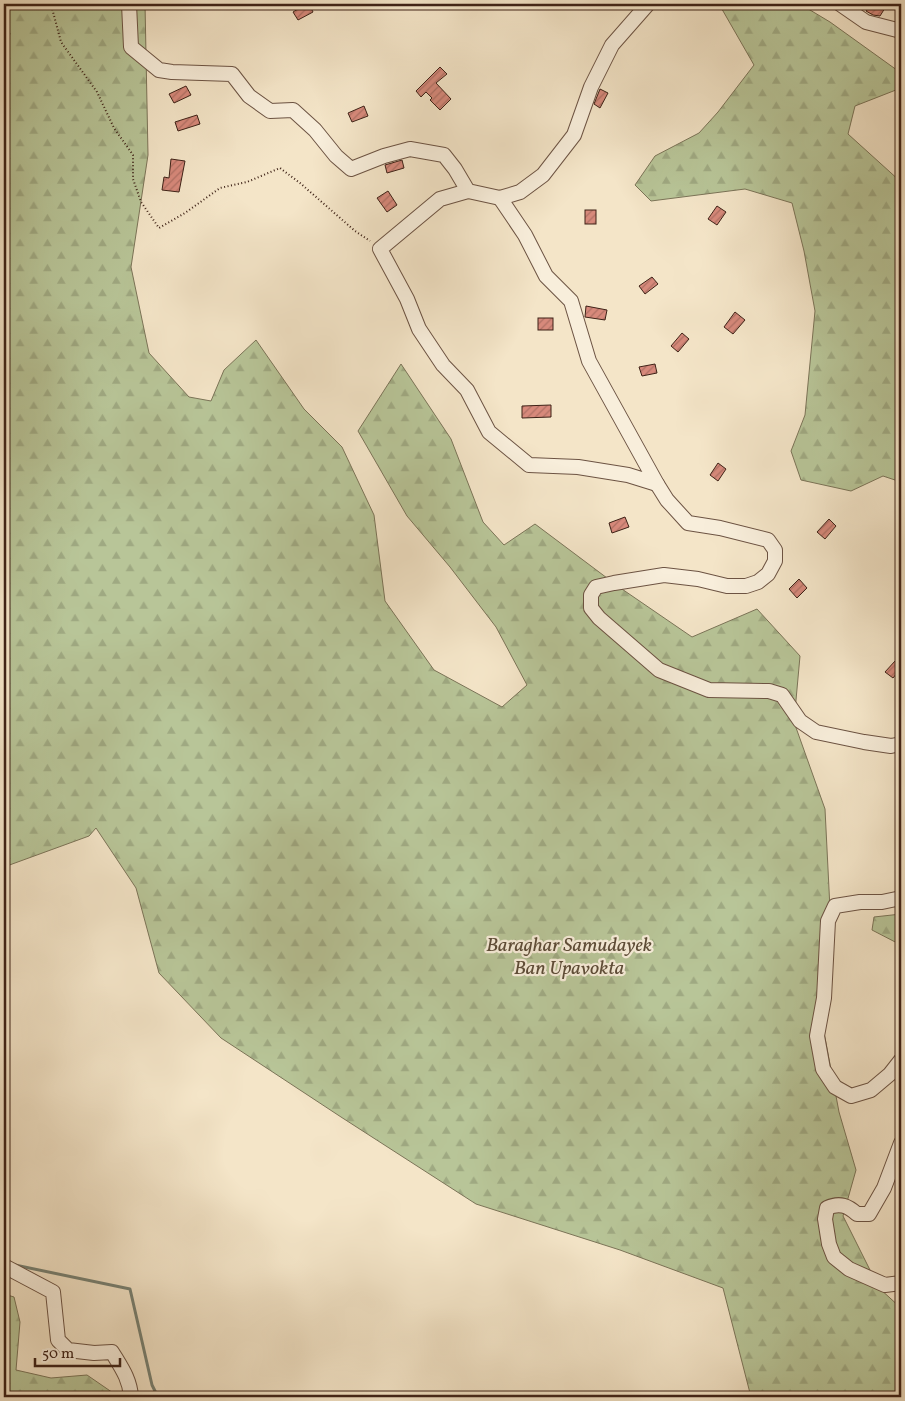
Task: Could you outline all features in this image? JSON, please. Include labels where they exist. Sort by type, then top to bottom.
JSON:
[{"type":"street","points":[[129,4],[131,47],[159,70],[232,74],[249,96],[270,111],[293,110],[315,130],[336,156],[351,169],[384,156],[410,149],[444,155],[468,191]]},
{"type":"street","points":[[648,4],[612,45],[591,87],[574,135],[543,175],[520,192],[500,198],[468,191],[440,198],[380,248],[407,299],[419,329],[443,365],[467,390],[489,432],[529,465],[578,467],[620,473],[657,484]]},
{"type":"street","points":[[840,4],[866,22],[901,31]]},
{"type":"street","points":[[500,198],[525,235],[546,276],[571,301],[589,361],[657,484],[668,500],[688,523],[720,528],[768,540],[775,550],[775,561],[768,574],[758,582],[746,586],[727,586],[698,578],[664,576],[614,583],[596,587],[592,595],[591,608],[599,618],[659,670],[709,690],[769,691],[782,696],[800,721],[816,732],[891,746],[901,744]]},
{"type":"street","points":[[901,898],[882,902],[860,902],[835,906],[828,921],[824,998],[817,1036],[823,1069],[835,1087],[851,1096],[871,1090],[890,1074],[901,1060]]},
{"type":"street","points":[[901,1142],[884,1188],[869,1214],[857,1214],[850,1208],[839,1204],[828,1208],[824,1219],[829,1244],[834,1257],[849,1268],[885,1285],[901,1283]]},
{"type":"street","points":[[4,1266],[53,1292],[58,1340],[68,1350],[94,1354],[112,1352],[130,1386],[131,1397]]},
{"type":"path","points":[[48,4],[52,8],[60,42],[97,92],[114,128],[133,155],[133,179],[141,202],[159,228],[185,213],[220,188],[247,182],[280,168],[355,231],[380,248]]},
{"type":"green space","name":"Baraghar Samudayek Ban Upavokta","points":[[4,4],[145,4],[148,155],[131,267],[149,353],[189,397],[211,401],[224,370],[256,340],[304,409],[342,447],[374,515],[385,601],[434,670],[502,707],[527,685],[496,627],[450,567],[407,516],[358,431],[401,364],[451,439],[483,522],[504,545],[535,524],[619,587],[692,637],[757,609],[800,656],[794,722],[825,809],[830,909],[823,1027],[839,1112],[856,1170],[843,1216],[879,1288],[901,1308],[901,1397],[751,1397],[723,1288],[620,1250],[476,1204],[221,1038],[159,973],[136,888],[96,828],[89,836],[4,867],[4,62],[10,33],[4,30]]},
{"type":"green space","points":[[719,4],[800,4],[830,22],[901,73],[901,88],[855,106],[848,134],[901,182],[901,482],[883,476],[851,491],[801,480],[791,451],[805,415],[815,311],[804,251],[792,203],[745,189],[651,201],[635,185],[655,156],[699,133],[718,112],[754,65]]},
{"type":"green space","points":[[901,914],[901,945],[872,930],[874,917]]},
{"type":"green space","points":[[4,1294],[14,1297],[20,1322],[16,1370],[51,1378],[87,1375],[119,1397],[4,1397]]},
{"type":"building","points":[[309,4],[313,12],[298,20],[293,12]]},
{"type":"building","points":[[870,4],[878,4],[885,8],[880,16],[866,11]]},
{"type":"building","points":[[440,67],[447,74],[436,83],[451,99],[440,110],[430,100],[432,98],[426,92],[421,97],[416,91]]},
{"type":"building","points":[[186,86],[191,95],[174,103],[169,94]]},
{"type":"building","points":[[600,89],[608,93],[600,108],[594,104]]},
{"type":"building","points":[[364,106],[368,116],[352,122],[348,113]]},
{"type":"building","points":[[197,115],[200,124],[178,131],[175,122]]},
{"type":"building","points":[[171,159],[185,161],[179,192],[162,190],[164,177],[169,178]]},
{"type":"building","points":[[402,160],[404,168],[387,173],[385,165]]},
{"type":"building","points":[[388,191],[397,205],[387,212],[377,198]]},
{"type":"building","points":[[717,206],[726,212],[717,225],[708,219]]},
{"type":"building","points":[[585,210],[596,210],[596,224],[585,224]]},
{"type":"building","points":[[652,277],[658,284],[645,294],[639,286]]},
{"type":"building","points":[[586,306],[607,310],[605,320],[585,317]]},
{"type":"building","points":[[735,312],[745,320],[733,334],[724,327]]},
{"type":"building","points":[[538,318],[553,318],[553,330],[538,330]]},
{"type":"building","points":[[682,333],[689,339],[678,352],[671,346]]},
{"type":"building","points":[[655,364],[657,373],[642,376],[639,367]]},
{"type":"building","points":[[551,405],[551,417],[522,418],[522,406]]},
{"type":"building","points":[[718,463],[726,469],[718,481],[710,475]]},
{"type":"building","points":[[625,517],[629,527],[612,533],[609,523]]},
{"type":"building","points":[[829,519],[836,526],[825,539],[817,532]]},
{"type":"building","points":[[799,579],[807,588],[797,598],[789,589]]},
{"type":"building","points":[[895,661],[901,668],[893,678],[885,672]]},
{"type":"waterway","points":[[15,1265],[130,1289],[152,1385],[158,1397]]}]
